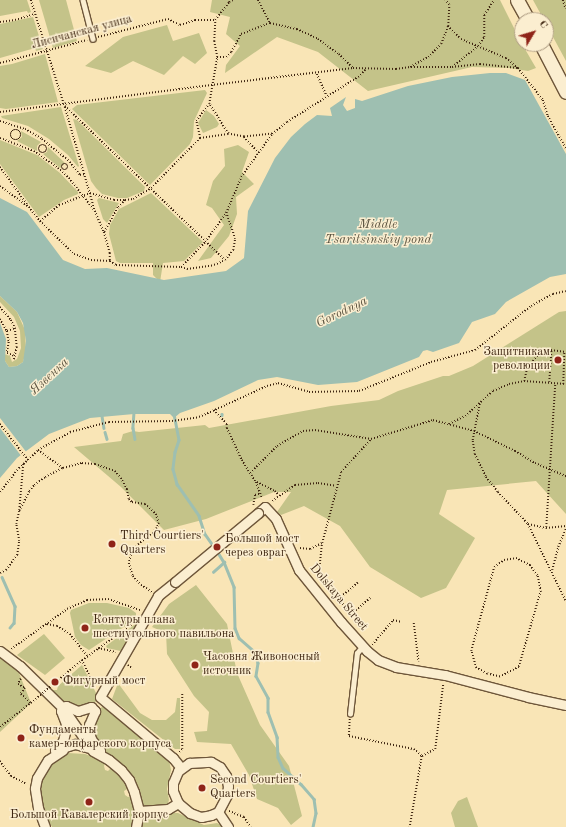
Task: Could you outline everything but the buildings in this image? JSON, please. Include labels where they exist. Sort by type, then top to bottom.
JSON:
[{"type":"main road","points":[[517,0],[524,12]]},
{"type":"main road","points":[[544,52],[566,92]]},
{"type":"street","points":[[45,827],[38,808],[35,788],[37,778],[48,760],[67,747],[102,698],[158,596],[265,507]]},
{"type":"street","name":"Dolskaya Street","points":[[265,507],[276,519],[288,542],[299,570],[365,648],[378,660],[396,667],[445,675],[528,697],[566,705]]},
{"type":"street","points":[[1,652],[20,666],[63,708],[91,749],[109,760],[129,780],[138,803],[139,811],[136,827]]},
{"type":"street","points":[[102,698],[173,758],[181,768]]},
{"type":"street","points":[[63,708],[66,706],[78,711],[91,707],[93,709]]},
{"type":"street","points":[[63,708],[61,711],[66,724],[66,732],[63,741],[55,750],[67,747],[100,751],[92,739],[89,731],[90,720],[95,711],[93,709]]},
{"type":"street","points":[[198,761],[211,762],[220,768],[226,776],[228,786],[227,795],[220,810],[211,815],[201,817],[190,813],[178,803],[173,791],[173,783],[181,768],[198,761]]},
{"type":"street","points":[[139,811],[168,809],[178,803]]},
{"type":"street","points":[[220,810],[228,827]]},
{"type":"lane","points":[[83,0],[94,39]]},
{"type":"lane","points":[[350,714],[357,653],[365,648]]},
{"type":"path","points":[[31,0],[65,105],[95,211],[104,232],[110,253],[110,261]]},
{"type":"path","points":[[200,138],[196,121],[209,104],[211,84],[217,57],[214,41],[215,20],[229,1],[233,0]]},
{"type":"path","points":[[258,0],[270,23]]},
{"type":"path","points":[[410,67],[428,57],[441,44],[448,26],[449,5],[445,0]]},
{"type":"path","points":[[452,67],[478,46],[484,37],[484,15],[494,0]]},
{"type":"path","points":[[563,0],[566,9]]},
{"type":"path","points":[[0,22],[15,20],[36,14]]},
{"type":"path","name":"Лисичанская улица","points":[[0,63],[168,19],[180,25],[194,20],[215,20]]},
{"type":"path","points":[[217,57],[226,57],[231,52],[241,34],[270,23],[297,29],[318,39],[339,54],[353,68]]},
{"type":"path","points":[[448,26],[461,39],[506,58],[518,68],[543,100],[548,116],[566,149]]},
{"type":"path","points":[[0,112],[65,105],[211,84],[317,74],[353,68],[452,67],[480,64],[518,68]]},
{"type":"path","points":[[181,267],[206,242],[226,213],[241,177],[272,134],[287,122],[358,77],[366,69]]},
{"type":"path","points":[[317,74],[327,97]]},
{"type":"path","points":[[209,104],[228,134]]},
{"type":"path","points":[[65,105],[225,260]]},
{"type":"path","points":[[0,121],[18,127],[46,142],[70,162],[80,175],[84,174]]},
{"type":"path","points":[[14,141],[20,137],[17,130],[18,127]]},
{"type":"path","points":[[14,141],[11,134],[12,131],[17,130]]},
{"type":"path","points":[[40,221],[59,205],[90,193],[114,200],[133,199],[151,188],[200,138],[228,134],[244,137],[272,134]]},
{"type":"path","points":[[244,137],[259,153]]},
{"type":"path","points":[[0,138],[14,141],[40,154],[63,171],[95,211]]},
{"type":"path","points":[[40,154],[46,151],[46,142]]},
{"type":"path","points":[[40,154],[39,146],[45,145]]},
{"type":"path","points":[[63,171],[68,170],[68,165],[70,162]]},
{"type":"path","points":[[63,171],[63,165],[68,165]]},
{"type":"path","points":[[0,167],[40,221],[74,254],[91,260],[110,261],[116,265],[181,267],[187,269],[214,265],[225,260],[233,250],[235,239],[226,213]]},
{"type":"path","points":[[0,186],[29,207]]},
{"type":"path","points":[[104,232],[118,206],[125,200]]},
{"type":"path","points":[[0,492],[23,464],[38,450],[54,439],[86,426],[109,422],[138,423],[172,421],[199,416],[267,386],[278,383],[309,392],[353,392],[371,387],[431,362],[475,350],[531,306],[553,294],[566,291]]},
{"type":"path","points":[[0,308],[11,320],[15,328],[17,342],[14,360]]},
{"type":"path","points":[[0,319],[7,331],[9,342],[8,353],[15,356]]},
{"type":"path","points":[[7,331],[15,328]]},
{"type":"path","points":[[549,383],[552,350]]},
{"type":"path","points":[[524,381],[527,368],[532,361],[544,352],[552,350],[565,352],[562,384]]},
{"type":"path","points":[[449,424],[465,416],[493,391],[509,384],[524,381],[566,384]]},
{"type":"path","points":[[546,528],[555,383]]},
{"type":"path","points":[[480,404],[474,431],[475,454],[486,477],[528,524],[566,601]]},
{"type":"path","points":[[214,410],[227,424],[227,428],[256,482],[265,507],[279,495],[295,485],[318,483],[336,486]]},
{"type":"path","points":[[250,473],[277,446],[303,431],[315,430],[370,439],[433,420],[474,431],[550,470],[566,476]]},
{"type":"path","points":[[0,424],[28,460]]},
{"type":"path","points":[[317,593],[322,543],[336,486],[341,472],[370,439]]},
{"type":"path","points":[[38,450],[63,468]]},
{"type":"path","points":[[19,511],[34,485],[63,468],[82,463],[95,464],[115,471],[127,489],[129,499],[132,502],[145,504],[156,514],[159,523],[157,528],[153,534],[139,544],[132,552],[129,563],[133,576],[141,585],[158,596]]},
{"type":"path","points":[[0,573],[6,570],[17,555],[19,541],[16,524],[19,511],[23,464]]},
{"type":"path","points":[[256,482],[275,491],[279,495]]},
{"type":"path","points":[[255,495],[260,493]]},
{"type":"path","points":[[528,524],[546,528],[566,527],[558,547],[552,571]]},
{"type":"path","points":[[288,542],[306,549],[310,549],[322,543]]},
{"type":"path","points":[[516,558],[530,565],[538,576],[541,591],[519,667],[500,677],[487,674],[476,668],[471,651],[494,567],[504,560],[516,558]]},
{"type":"path","points":[[358,583],[339,599],[345,607],[351,614],[370,598]]},
{"type":"path","points":[[1,652],[47,624],[67,609],[86,600],[108,599],[127,604],[148,613]]},
{"type":"path","points":[[345,607],[348,604]]},
{"type":"path","points":[[0,727],[34,701],[87,656],[148,613]]},
{"type":"path","points":[[365,648],[393,620],[402,622]]},
{"type":"path","points":[[414,623],[420,672]]},
{"type":"path","points":[[47,624],[57,626],[70,634],[87,656]]},
{"type":"path","points":[[98,648],[125,654]]},
{"type":"path","points":[[82,660],[102,698]]},
{"type":"path","points":[[422,756],[435,749],[445,675]]},
{"type":"path","points":[[22,677],[18,684],[25,688],[21,694],[31,703]]},
{"type":"path","points":[[173,758],[182,749],[182,694]]},
{"type":"path","points":[[350,714],[349,736],[414,749],[422,756]]},
{"type":"path","points":[[410,827],[422,756]]},
{"type":"path","points":[[0,761],[11,776],[35,788]]},
{"type":"path","points":[[220,810],[244,817],[251,827]]},
{"type":"shaded area","points":[[0,0],[27,0],[31,12],[28,13],[27,11],[0,16]]},
{"type":"shaded area","points":[[39,0],[66,0],[77,41],[53,48]]},
{"type":"shaded area","points":[[212,0],[500,0],[514,28],[514,52],[527,52],[536,68],[528,71],[509,68],[472,67],[368,91],[318,52],[277,37],[225,73],[226,65],[240,46],[226,34],[230,17],[210,12]]},
{"type":"shaded area","points":[[533,0],[566,0],[566,61],[554,39],[554,12],[540,12]]},
{"type":"shaded area","points":[[33,17],[43,49],[36,51],[35,48],[0,58],[0,24]]},
{"type":"shaded area","points":[[167,25],[173,41],[199,33],[207,53],[195,64],[183,56],[164,75],[133,61],[111,73],[85,66],[123,37]]},
{"type":"shaded area","points":[[45,54],[58,102],[6,109],[0,108],[0,66]]},
{"type":"shaded area","points":[[205,90],[207,93],[194,121],[193,137],[190,144],[150,185],[72,109],[77,105]]},
{"type":"shaded area","points":[[61,107],[79,166],[78,167],[68,155],[49,139],[28,126],[2,118],[1,116]]},
{"type":"shaded area","points":[[206,110],[214,116],[219,124],[217,127],[203,133],[198,123]]},
{"type":"shaded area","points":[[73,119],[77,120],[145,187],[144,191],[127,198],[118,198],[102,194],[96,188],[91,181]]},
{"type":"shaded area","points":[[21,131],[41,142],[37,146],[37,151],[17,141],[22,137]]},
{"type":"shaded area","points":[[0,140],[37,155],[60,173],[78,192],[78,194],[64,200],[39,217],[0,164]]},
{"type":"shaded area","points":[[238,145],[249,152],[242,172],[254,184],[236,197],[237,214],[229,236],[211,258],[198,261],[224,225],[212,208],[206,205],[213,181],[225,166],[224,149]]},
{"type":"shaded area","points":[[48,147],[65,163],[60,168],[43,154],[47,152]]},
{"type":"shaded area","points":[[151,193],[203,242],[184,261],[163,263],[160,282],[153,275],[153,263],[120,263],[116,261],[109,234],[110,225],[119,209]]},
{"type":"shaded area","points":[[99,198],[119,203],[107,223],[103,219],[97,200]]},
{"type":"shaded area","points":[[0,296],[17,312],[25,330],[26,351],[23,362],[17,366],[9,367],[5,361],[4,354],[10,356],[12,362],[17,359],[21,348],[20,331],[14,317],[0,302]]},
{"type":"shaded area","points":[[566,311],[566,514],[536,481],[447,490],[439,514],[475,538],[446,588],[421,598],[370,567],[340,526],[304,506],[281,515],[277,512],[291,492],[274,492],[206,519],[164,530],[121,487],[74,447],[121,441],[123,434],[133,431],[139,432],[205,425],[209,428],[331,406],[379,400],[398,391],[443,376],[449,376],[473,366],[559,312]]},
{"type":"shaded area","points":[[196,585],[227,624],[237,673],[260,725],[289,766],[302,816],[291,825],[278,808],[257,799],[249,775],[231,744],[197,742],[194,732],[207,731],[209,712],[194,696],[167,654],[166,633],[152,627],[169,604]]},
{"type":"shaded area","points":[[89,603],[107,603],[129,608],[136,613],[136,619],[89,650],[81,645],[75,637],[70,613],[71,610]]},
{"type":"shaded area","points":[[138,622],[140,624],[125,652],[107,648],[106,646]]},
{"type":"shaded area","points":[[44,634],[65,658],[45,675],[17,655]]},
{"type":"shaded area","points":[[0,651],[17,668],[31,703],[0,732]]},
{"type":"shaded area","points":[[82,665],[98,697],[97,700],[91,707],[66,706],[52,690],[57,690],[58,686]]},
{"type":"shaded area","points":[[118,683],[140,713],[152,720],[166,720],[175,712],[177,698],[180,698],[180,749],[175,749],[112,699]]},
{"type":"shaded area","points":[[102,707],[106,708],[169,760],[171,770],[167,789],[169,800],[167,806],[145,807],[124,767],[116,760],[100,751],[91,739],[91,717]]},
{"type":"shaded area","points":[[68,753],[85,754],[94,757],[105,762],[105,770],[108,771],[112,767],[120,774],[129,788],[124,791],[125,795],[128,797],[133,796],[135,805],[133,827],[52,827],[42,810],[40,787],[41,777],[50,764]]},
{"type":"shaded area","points":[[467,797],[478,827],[455,827],[451,813],[458,801]]},
{"type":"shaded area","points":[[178,813],[204,825],[217,823],[224,827],[141,827],[142,820],[146,815]]},
{"type":"water","name":"Middle Tsaritsinskiy pond","points":[[506,73],[525,80],[566,154],[566,274],[550,277],[506,302],[495,314],[472,322],[459,343],[433,352],[427,350],[423,351],[419,357],[357,382],[318,385],[277,377],[258,380],[214,401],[180,413],[174,418],[170,414],[134,414],[90,418],[49,434],[17,458],[0,478],[0,323],[6,339],[5,361],[9,367],[17,366],[23,362],[26,341],[23,323],[17,312],[0,296],[0,198],[27,212],[63,260],[85,269],[107,268],[164,280],[226,271],[244,258],[248,211],[275,158],[291,137],[317,115],[332,116],[330,108],[346,97],[343,105],[347,111],[355,108],[355,99],[362,101],[408,86],[452,77]]},
{"type":"pier","points":[[0,418],[27,453],[22,457],[0,428]]},
{"type":"waterway","points":[[134,412],[133,428],[135,439]]},
{"type":"waterway","points":[[174,414],[179,440],[175,452],[173,469],[177,484],[199,516],[205,534],[214,547]]},
{"type":"waterway","points":[[102,416],[104,428]]},
{"type":"waterway","points":[[105,432],[107,439]]},
{"type":"waterway","points":[[217,551],[224,562],[234,587],[235,628],[239,638],[255,652],[258,663],[256,676],[268,698],[268,712],[277,737],[278,757],[283,768],[301,784],[314,799],[316,813],[313,827]]},
{"type":"waterway","points":[[213,572],[224,562]]},
{"type":"waterway","points":[[2,577],[15,606],[14,623],[10,628]]},
{"type":"place","name":"Защитникам революции","points":[[558,360]]},
{"type":"place","name":"Third Courtiers' Quarters","points":[[112,544]]},
{"type":"place","name":"Большой мост через овраг","points":[[217,547]]},
{"type":"place","name":"Контуры плана шестиугольного павильона","points":[[85,628]]},
{"type":"place","name":"Часовня Живоносный источник","points":[[195,665]]},
{"type":"place","name":"Фигурный мост","points":[[55,682]]},
{"type":"place","name":"Фундаменты камер-юнфарского корпуса","points":[[21,738]]},
{"type":"place","name":"Second Courtiers' Quarters","points":[[202,788]]},
{"type":"place","name":"Большой Кавалерский корпус","points":[[89,802]]},
{"type":"water label","name":"Gorodnya","points":[[342,313]]},
{"type":"water label","name":"Язвенка","points":[[50,377]]}]
